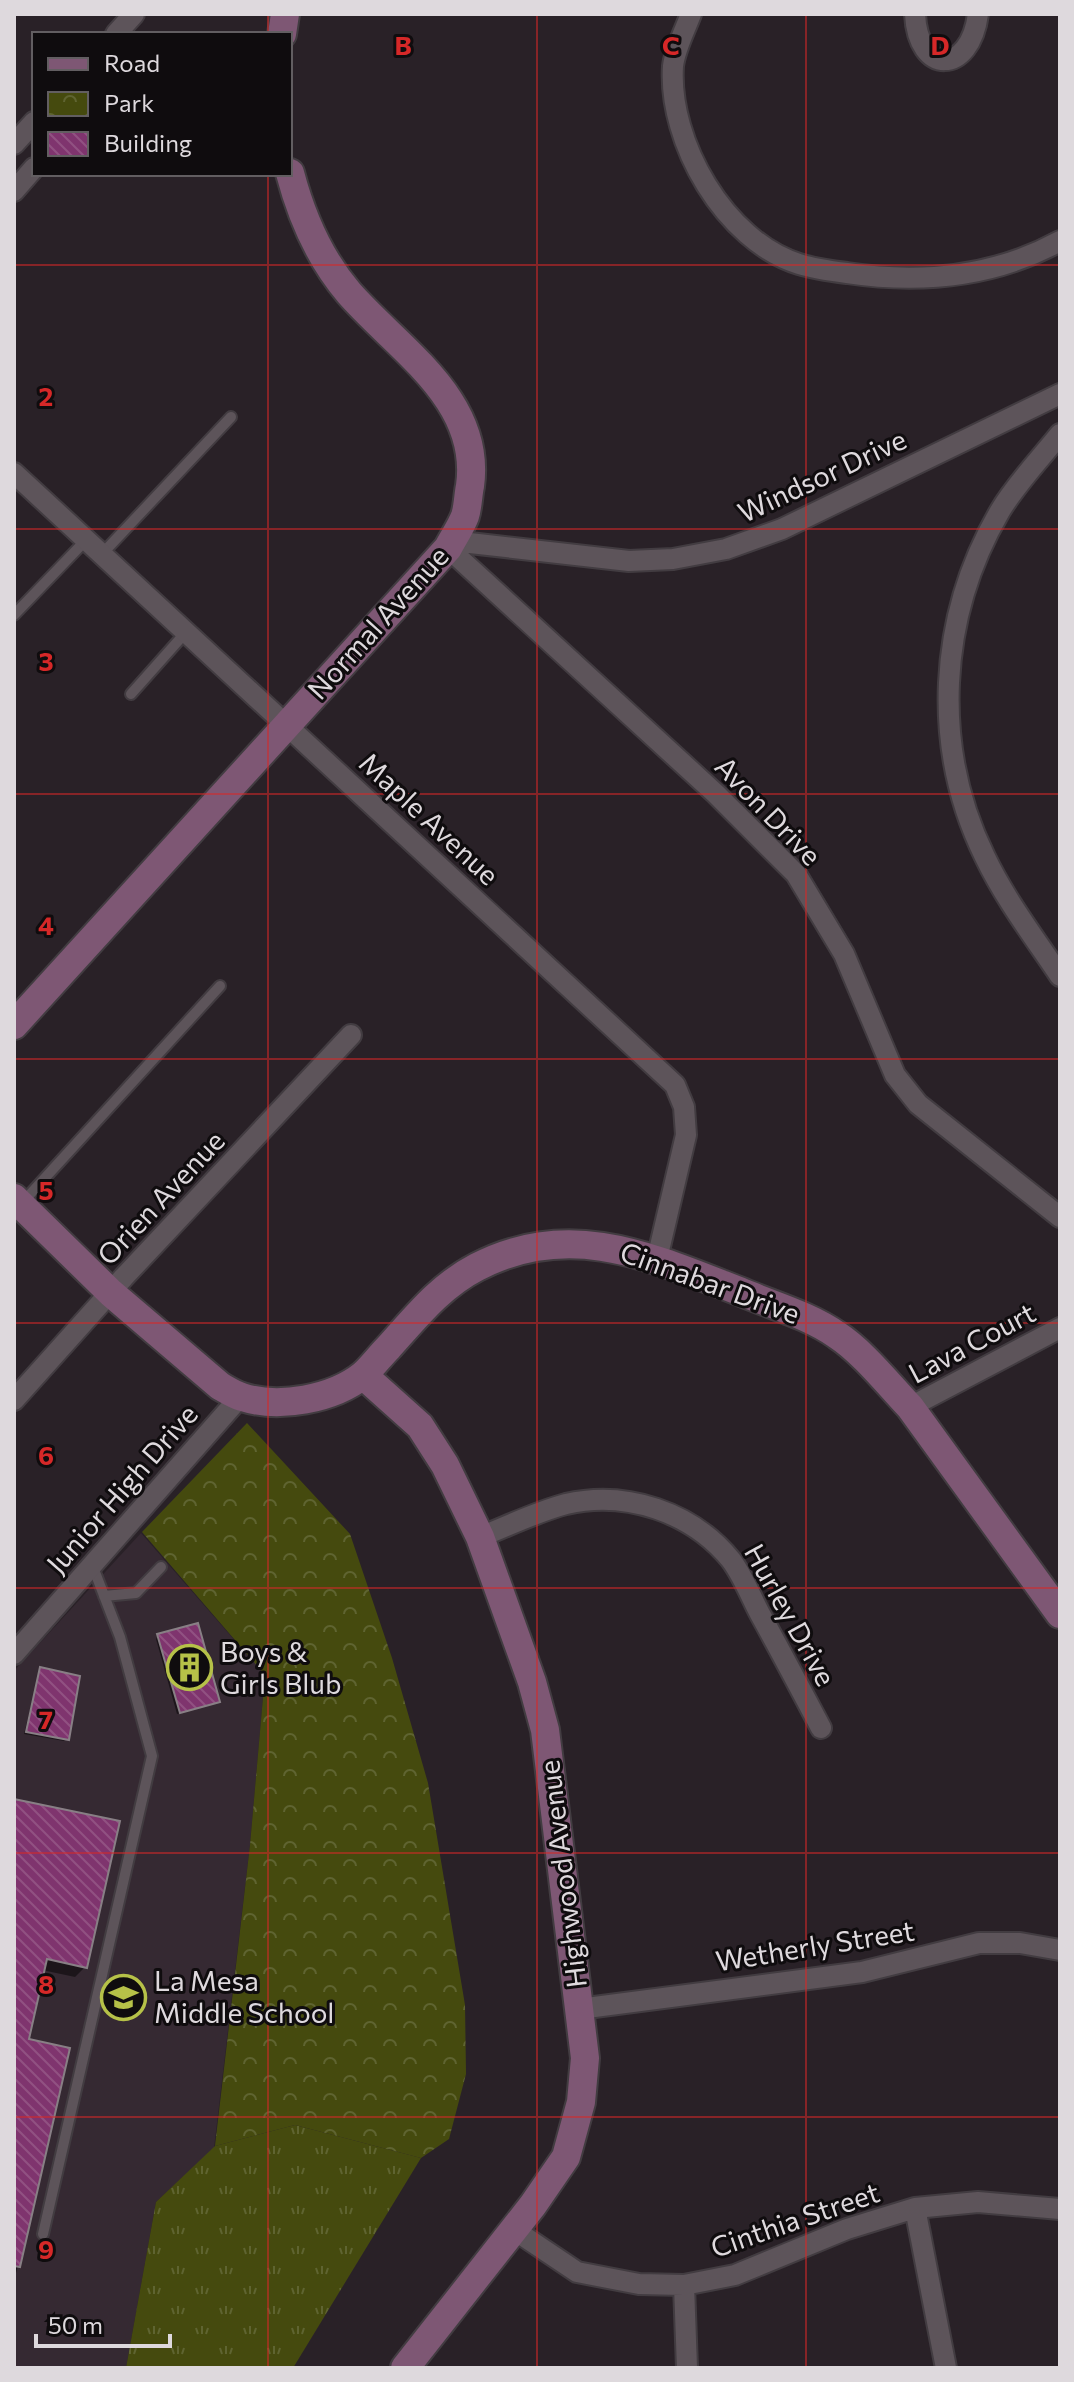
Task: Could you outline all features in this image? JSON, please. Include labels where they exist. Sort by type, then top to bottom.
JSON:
[{"type":"street","points":[[118,32],[134,14]]},
{"type":"street","points":[[691,14],[673,63],[676,107],[688,151],[709,191],[724,209],[739,226],[777,253],[797,264],[823,269],[873,277],[918,279],[968,274],[996,267],[1060,241]]},
{"type":"street","points":[[915,14],[917,28],[931,57],[947,61],[958,58],[966,49],[978,14]]},
{"type":"street","points":[[32,124],[14,144],[32,165]]},
{"type":"street","points":[[14,191],[32,169]]},
{"type":"street","name":"Normal Avenue","points":[[14,1025],[450,544],[466,514],[473,463],[464,423],[445,392],[347,290],[314,239],[291,176]]},
{"type":"street","name":"Windsor Drive","points":[[450,544],[629,561],[673,559],[726,549],[782,529],[1060,394]]},
{"type":"street","points":[[1060,434],[1000,510],[970,575],[954,632],[948,719],[956,777],[973,831],[999,883],[1060,976]]},
{"type":"street","name":"Maple Avenue","points":[[14,473],[675,1085],[684,1107],[686,1135],[657,1259]]},
{"type":"street","name":"Avon Drive","points":[[450,544],[716,794],[796,874],[844,954],[895,1075],[918,1104],[1060,1217]]},
{"type":"street","name":"Orien Avenue","points":[[14,1400],[351,1035]]},
{"type":"street","name":"Cinnabar Drive","points":[[16,1205],[111,1293],[220,1386],[240,1397],[265,1402],[304,1399],[334,1390],[363,1375],[438,1292],[479,1266],[501,1257],[547,1245],[572,1243],[619,1248],[657,1259],[821,1324],[841,1337],[910,1407],[1060,1614]]},
{"type":"street","name":"Lava Court","points":[[910,1407],[1060,1328]]},
{"type":"street","name":"Highwood Avenue","points":[[363,1375],[420,1426],[445,1465],[480,1537],[532,1682],[545,1730],[585,2058],[577,2124],[566,2157],[405,2368]]},
{"type":"street","name":"Junior High Drive","points":[[14,1654],[240,1397]]},
{"type":"street","name":"Hurley Drive","points":[[480,1537],[549,1509],[575,1502],[602,1500],[639,1503],[691,1525],[707,1536],[733,1563],[821,1728]]},
{"type":"street","name":"Wetherly Street","points":[[579,2009],[862,1972],[979,1943],[1020,1943],[1060,1950]]},
{"type":"street","name":"Cinthia Street","points":[[513,2229],[577,2272],[639,2284],[684,2285],[735,2275],[847,2229],[915,2208],[978,2202],[1060,2209]]},
{"type":"street","points":[[915,2208],[946,2368]]},
{"type":"street","points":[[684,2285],[687,2368]]},
{"type":"lane","points":[[102,554],[231,417]]},
{"type":"lane","points":[[14,615],[87,539]]},
{"type":"lane","points":[[131,694],[187,631]]},
{"type":"lane","points":[[16,1205],[220,986]]},
{"type":"lane","points":[[43,2234],[152,1756],[120,1637],[93,1567]]},
{"type":"lane","points":[[104,1596],[136,1593],[161,1567]]},
{"type":"shaded area","name":"La Mesa Middle School","points":[[141,1533],[265,1675],[250,1845],[214,2148],[156,2202],[126,2368],[14,2368],[14,1671]]},
{"type":"green space","points":[[247,1423],[350,1534],[392,1658],[428,1783],[465,2005],[466,2074],[449,2139],[421,2158],[295,2125],[215,2146],[250,1845],[265,1675],[142,1532]]},
{"type":"green space","points":[[295,2125],[421,2158],[293,2368],[126,2368],[156,2202],[215,2146]]},
{"type":"building","name":"Boys & Girls Blub","points":[[198,1623],[220,1702],[180,1713],[157,1634]]},
{"type":"building","points":[[40,1667],[80,1676],[69,1740],[26,1732]]},
{"type":"building","points":[[14,1799],[120,1821],[87,1968],[47,1959],[29,2039],[70,2048],[20,2267],[14,2266]]},
{"type":"place","name":"Boys & Girls Blub","points":[[189,1668]]},
{"type":"place","name":"La Mesa Middle School","points":[[123,1997]]}]
